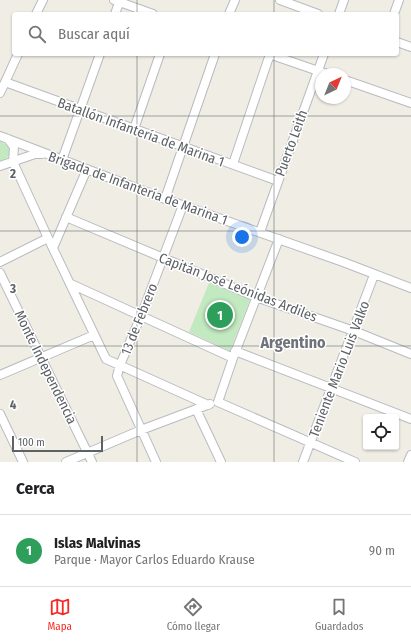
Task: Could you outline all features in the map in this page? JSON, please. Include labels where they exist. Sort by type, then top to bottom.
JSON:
[{"type":"street","points":[[37,12],[43,0]]},
{"type":"street","points":[[230,12],[234,0]]},
{"type":"street","points":[[340,12],[344,0]]},
{"type":"street","points":[[395,12],[399,0]]},
{"type":"street","points":[[115,12],[118,1],[148,12]]},
{"type":"street","points":[[285,1],[313,12]]},
{"type":"street","points":[[399,43],[411,47]]},
{"type":"street","points":[[0,93],[17,56]]},
{"type":"street","points":[[62,160],[99,56]]},
{"type":"street","points":[[134,130],[159,56]]},
{"type":"street","points":[[165,199],[214,56]]},
{"type":"street","points":[[233,164],[269,56]]},
{"type":"street","points":[[276,56],[315,70]]},
{"type":"street","name":"Puerto Leith","points":[[319,68],[323,56]]},
{"type":"street","name":"Puerto Leith","points":[[260,232],[315,79]]},
{"type":"street","name":"Batallón Infantería de Marina 1","points":[[5,82],[278,181]]},
{"type":"street","points":[[351,82],[411,103]]},
{"type":"street","points":[[3,137],[14,147],[13,162],[106,359],[208,405]]},
{"type":"street","name":"Brigada de Infantería de Marina 1","points":[[3,137],[165,199],[260,232],[411,288]]},
{"type":"street","points":[[0,166],[35,154],[48,155]]},
{"type":"street","points":[[53,248],[87,169]]},
{"type":"street","name":"13 de Febrero","points":[[120,365],[141,316],[183,205]]},
{"type":"street","name":"Capitán José Leónidas Ardiles","points":[[66,218],[256,297],[354,331],[411,354]]},
{"type":"street","points":[[0,262],[48,238]]},
{"type":"street","points":[[218,402],[234,354],[279,239]]},
{"type":"street","name":"Monte Independencia","points":[[0,273],[42,356],[92,462]]},
{"type":"street","name":"Teniente Mario Luis Valko","points":[[303,462],[374,275]]},
{"type":"street","points":[[70,284],[141,316],[234,354],[411,419]]},
{"type":"street","points":[[0,375],[94,335]]},
{"type":"street","points":[[120,365],[117,379],[156,462]]},
{"type":"street","points":[[66,462],[141,430],[218,402],[355,462]]},
{"type":"street","points":[[196,409],[221,462]]},
{"type":"street","points":[[0,414],[23,462]]},
{"type":"street","points":[[408,462],[411,455]]},
{"type":"green space","points":[[0,141],[8,146],[10,152],[8,157],[0,162]]},
{"type":"green space","points":[[209,283],[250,299],[230,351],[189,332]]},
{"type":"place","name":"Islas Malvinas","points":[[220,315]]},
{"type":"district","name":"Argentino","points":[[293,342]]}]
